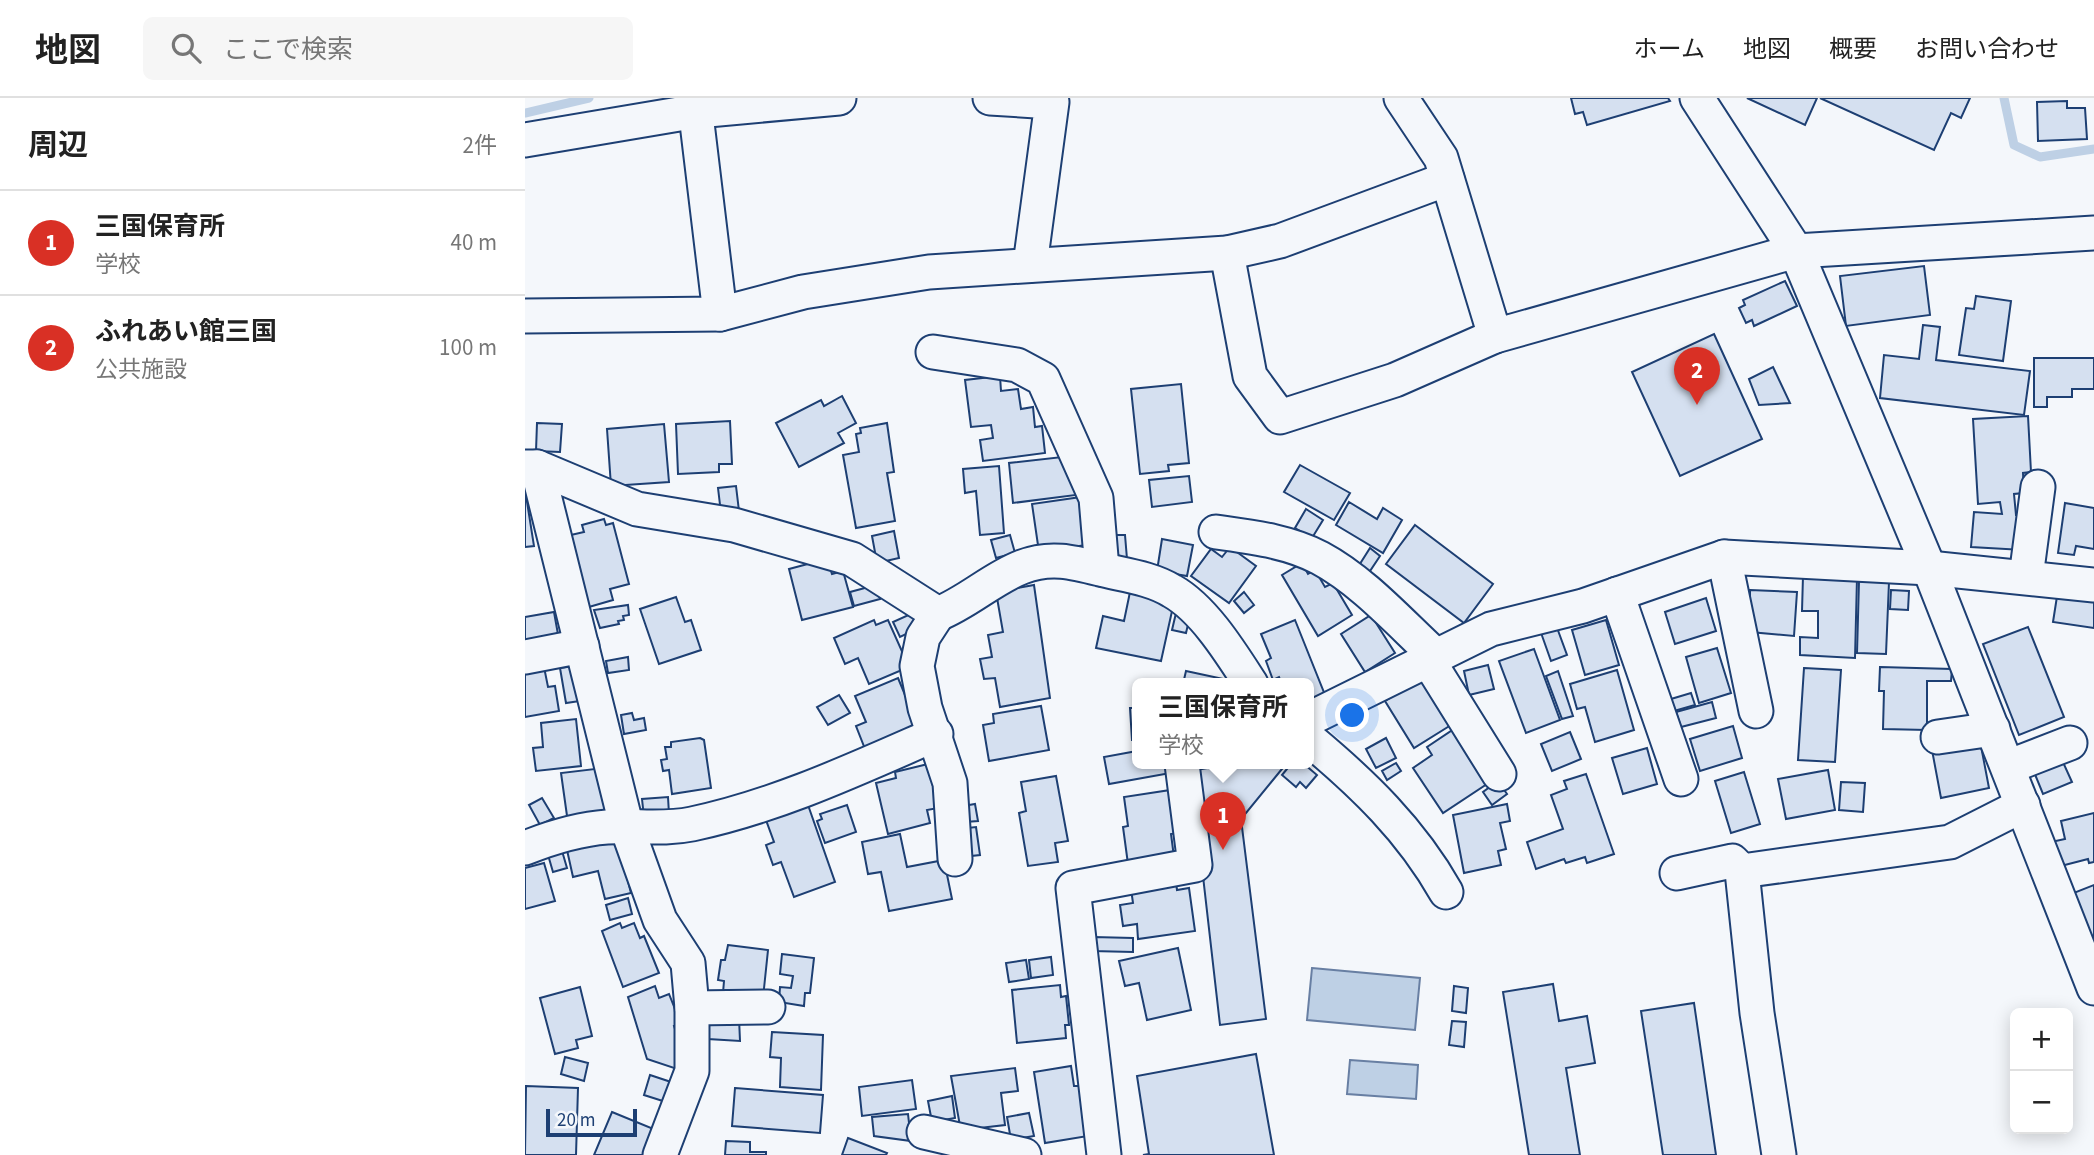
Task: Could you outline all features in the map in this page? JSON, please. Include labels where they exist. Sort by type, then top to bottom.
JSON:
[{"type":"street","points":[[525,140],[696,105],[839,98]]},
{"type":"street","points":[[990,98],[1055,99],[1030,265]]},
{"type":"street","points":[[1401,98],[1441,158],[1495,336]]},
{"type":"street","points":[[1697,98],[1796,251],[1929,568],[2094,988]]},
{"type":"street","points":[[696,105],[711,259],[720,314]]},
{"type":"street","points":[[525,317],[720,314],[803,292],[917,274],[1227,253],[1280,241],[1447,179]]},
{"type":"street","points":[[1227,253],[1250,376],[1280,416],[1395,380],[1495,336],[1796,251],[2094,233]]},
{"type":"street","points":[[933,352],[1017,366],[1043,379],[1097,498],[1103,569]]},
{"type":"street","points":[[531,467],[637,509],[734,525],[852,559],[938,614]]},
{"type":"street","points":[[531,467],[582,646],[627,828],[660,920],[688,963],[692,1009],[692,1071],[660,1155]]},
{"type":"street","points":[[2026,577],[2038,487]]},
{"type":"street","points":[[1216,532],[1261,538],[1321,559],[1363,590],[1432,658],[1499,774]]},
{"type":"street","points":[[1724,557],[1756,711]]},
{"type":"street","points":[[1314,717],[1491,629],[1583,606],[1724,557],[1929,568],[2094,585]]},
{"type":"street","points":[[955,859],[950,783],[936,734],[925,708],[917,666],[923,637],[938,614],[963,604],[1022,567],[1059,559],[1172,590],[1225,643],[1247,678]]},
{"type":"street","points":[[1618,594],[1681,779]]},
{"type":"street","points":[[525,657],[582,646]]},
{"type":"street","points":[[1938,737],[1993,729]]},
{"type":"street","points":[[525,848],[545,840],[607,827],[672,828],[729,816],[810,789],[936,734]]},
{"type":"street","points":[[2008,767],[2070,743]]},
{"type":"street","points":[[1314,744],[1389,812],[1428,860],[1446,892]]},
{"type":"street","points":[[1095,1154],[1073,888],[1195,865],[1183,769]]},
{"type":"street","points":[[1742,871],[1950,842],[2023,805]]},
{"type":"street","points":[[1677,873],[1732,861],[1742,871],[1757,1013],[1779,1155]]},
{"type":"street","points":[[692,1009],[768,1007]]},
{"type":"street","points":[[924,1132],[1024,1155]]},
{"type":"water","points":[[1312,968],[1420,978],[1415,1030],[1307,1020]]},
{"type":"water","points":[[1350,1060],[1418,1065],[1416,1099],[1347,1094]]},
{"type":"building","points":[[1571,98],[1668,98],[1670,101],[1587,125],[1583,112],[1575,114]]},
{"type":"building","points":[[1747,98],[1817,98],[1805,125]]},
{"type":"building","points":[[1820,98],[1970,98],[1961,118],[1951,113],[1934,150]]},
{"type":"building","points":[[2067,101],[2067,108],[2085,108],[2087,139],[2038,141],[2037,102]]},
{"type":"building","points":[[1924,266],[1930,315],[1846,326],[1840,276]]},
{"type":"building","points":[[1785,281],[1797,306],[1754,326],[1752,320],[1746,323],[1739,308],[1745,305],[1743,300]]},
{"type":"building","points":[[1976,296],[2011,301],[2003,361],[1959,355],[1966,308],[1974,309]]},
{"type":"building","points":[[1923,325],[1940,327],[1936,360],[2030,371],[2024,415],[1880,398],[1884,355],[1919,359]]},
{"type":"building","points":[[1714,334],[1762,439],[1680,476],[1632,372]]},
{"type":"building","points":[[2034,358],[2094,358],[2094,389],[2072,389],[2072,397],[2047,397],[2047,407],[2034,407]]},
{"type":"building","points":[[1773,367],[1790,403],[1759,405],[1749,379]]},
{"type":"building","points":[[1000,376],[1001,391],[1018,389],[1021,409],[1033,407],[1035,427],[1042,426],[1045,453],[983,461],[980,440],[993,438],[991,425],[971,427],[965,380]]},
{"type":"building","points":[[1181,384],[1189,463],[1168,465],[1169,471],[1140,474],[1131,389]]},
{"type":"building","points":[[842,396],[856,423],[838,433],[844,443],[799,467],[776,423],[821,400],[824,406]]},
{"type":"building","points":[[2028,416],[2031,472],[2023,473],[2024,493],[2014,494],[2016,515],[2026,515],[2023,550],[1971,547],[1974,512],[2002,514],[2000,502],[1978,504],[1973,419]]},
{"type":"building","points":[[730,421],[732,464],[719,464],[719,472],[678,474],[676,424]]},
{"type":"building","points":[[537,423],[562,424],[560,452],[536,451]]},
{"type":"building","points":[[887,423],[894,472],[887,473],[895,521],[856,528],[843,455],[859,452],[856,434],[861,433],[860,428]]},
{"type":"building","points":[[664,424],[669,482],[611,486],[607,429]]},
{"type":"building","points":[[1071,456],[1076,495],[1013,503],[1009,463]]},
{"type":"building","points":[[1300,465],[1350,493],[1334,520],[1284,492]]},
{"type":"building","points":[[999,466],[1004,533],[980,535],[976,491],[965,493],[963,469]]},
{"type":"building","points":[[1189,476],[1192,502],[1152,507],[1149,480]]},
{"type":"building","points":[[736,486],[739,511],[721,513],[718,488]]},
{"type":"building","points":[[525,489],[534,546],[525,547]]},
{"type":"building","points":[[1088,496],[1086,545],[1039,552],[1032,504]]},
{"type":"building","points":[[1349,502],[1377,519],[1383,508],[1402,520],[1383,553],[1336,525]]},
{"type":"building","points":[[2065,503],[2094,508],[2094,549],[2076,546],[2074,555],[2058,553]]},
{"type":"building","points":[[1306,509],[1323,520],[1312,538],[1295,528]]},
{"type":"building","points":[[604,519],[606,525],[613,523],[629,584],[610,589],[613,600],[582,609],[562,537],[584,532],[582,525]]},
{"type":"building","points":[[1415,525],[1493,584],[1464,623],[1386,564]]},
{"type":"building","points":[[894,531],[899,558],[877,563],[872,536]]},
{"type":"building","points":[[1010,535],[1015,553],[996,558],[991,540]]},
{"type":"building","points":[[1109,535],[1125,535],[1127,559],[1110,560]]},
{"type":"building","points":[[1162,539],[1193,545],[1187,576],[1157,571]]},
{"type":"building","points":[[1230,547],[1256,566],[1229,603],[1191,576],[1211,549],[1222,557]]},
{"type":"building","points":[[1370,548],[1380,556],[1368,574],[1358,567]]},
{"type":"building","points":[[819,561],[821,567],[830,568],[832,574],[843,571],[853,607],[802,620],[789,569]]},
{"type":"building","points":[[1302,563],[1308,574],[1315,570],[1325,587],[1333,583],[1352,615],[1318,636],[1282,575]]},
{"type":"building","points":[[1803,576],[1857,578],[1855,658],[1800,655],[1800,637],[1818,638],[1818,611],[1802,611]]},
{"type":"building","points":[[1859,581],[1889,582],[1886,654],[1857,653]]},
{"type":"building","points":[[876,585],[880,599],[854,606],[850,592]]},
{"type":"building","points":[[1034,585],[1050,698],[1000,707],[995,678],[984,679],[980,659],[992,657],[988,635],[1003,632],[996,592]]},
{"type":"building","points":[[1750,590],[1797,592],[1794,636],[1750,632]]},
{"type":"building","points":[[1891,590],[1909,591],[1908,610],[1890,609]]},
{"type":"building","points":[[2058,590],[2094,596],[2094,628],[2053,622]]},
{"type":"building","points":[[1130,592],[1174,602],[1161,661],[1096,648],[1103,616],[1124,621]]},
{"type":"building","points":[[1244,592],[1254,605],[1244,613],[1234,601]]},
{"type":"building","points":[[676,597],[685,622],[691,620],[701,650],[659,664],[640,609]]},
{"type":"building","points":[[1706,598],[1716,631],[1675,644],[1665,612]]},
{"type":"building","points":[[628,605],[629,615],[623,616],[624,620],[618,621],[619,624],[600,628],[594,610]]},
{"type":"building","points":[[554,612],[559,640],[525,646],[525,617]]},
{"type":"building","points":[[915,612],[921,627],[900,637],[893,622]]},
{"type":"building","points":[[1176,613],[1190,616],[1186,633],[1172,630]]},
{"type":"building","points":[[1371,615],[1395,653],[1365,672],[1341,634]]},
{"type":"building","points":[[874,620],[876,625],[888,620],[909,667],[869,684],[858,658],[845,664],[834,638]]},
{"type":"building","points":[[1295,620],[1325,695],[1314,700],[1314,678],[1272,678],[1266,661],[1271,658],[1261,634]]},
{"type":"building","points":[[1606,620],[1619,665],[1585,675],[1572,630]]},
{"type":"building","points":[[1556,625],[1567,655],[1551,661],[1540,630]]},
{"type":"building","points":[[2028,627],[2064,717],[2019,735],[1983,644]]},
{"type":"building","points":[[1717,648],[1731,693],[1699,703],[1686,657]]},
{"type":"building","points":[[1534,649],[1560,720],[1526,733],[1499,661]]},
{"type":"building","points":[[628,657],[629,670],[608,673],[606,661]]},
{"type":"building","points":[[1488,665],[1494,689],[1469,695],[1464,671]]},
{"type":"building","points":[[574,666],[580,701],[566,703],[560,668]]},
{"type":"building","points":[[544,667],[548,687],[555,686],[559,711],[525,717],[525,671]]},
{"type":"building","points":[[1880,667],[1952,669],[1951,681],[1927,681],[1927,730],[1883,729],[1884,691],[1879,691]]},
{"type":"building","points":[[1804,668],[1841,670],[1835,762],[1798,760]]},
{"type":"building","points":[[1617,670],[1634,730],[1595,742],[1585,707],[1577,709],[1570,684]]},
{"type":"building","points":[[1186,671],[1219,678],[1184,678]]},
{"type":"building","points":[[1558,671],[1573,716],[1562,719],[1546,676]]},
{"type":"building","points":[[898,678],[920,731],[867,754],[856,726],[866,722],[855,696]]},
{"type":"building","points":[[1422,678],[1451,725],[1414,748],[1385,701]]},
{"type":"building","points":[[1691,693],[1695,705],[1674,711],[1671,699]]},
{"type":"building","points":[[839,695],[850,713],[828,725],[817,707]]},
{"type":"building","points":[[1712,702],[1716,718],[1681,727],[1676,712]]},
{"type":"building","points":[[1041,706],[1049,750],[989,761],[983,725],[994,723],[993,714]]},
{"type":"building","points":[[1130,708],[1132,708],[1132,740]]},
{"type":"building","points":[[632,713],[634,720],[644,718],[646,730],[624,734],[621,715]]},
{"type":"building","points":[[576,719],[581,766],[536,771],[533,748],[543,747],[541,723]]},
{"type":"building","points":[[1733,726],[1742,758],[1700,771],[1690,739]]},
{"type":"building","points":[[1454,729],[1490,782],[1443,813],[1413,768],[1432,755],[1427,747]]},
{"type":"building","points":[[1570,732],[1581,759],[1552,771],[1541,744]]},
{"type":"building","points":[[700,738],[704,740],[711,788],[672,794],[669,770],[663,771],[661,760],[667,759],[665,747],[671,747],[671,742]]},
{"type":"building","points":[[1386,738],[1396,758],[1376,768],[1366,749]]},
{"type":"building","points":[[1981,746],[1989,788],[1941,798],[1932,750]]},
{"type":"building","points":[[1647,748],[1657,784],[1623,794],[1612,758]]},
{"type":"building","points":[[1132,752],[1132,769],[1175,769],[1176,772],[1109,784],[1104,757]]},
{"type":"building","points":[[2062,760],[2072,782],[2043,794],[2034,772]]},
{"type":"building","points":[[1396,763],[1401,771],[1387,780],[1382,771]]},
{"type":"building","points":[[928,764],[938,808],[927,810],[930,823],[888,834],[876,783],[896,778],[895,772]]},
{"type":"building","points":[[603,768],[610,817],[568,823],[561,773]]},
{"type":"building","points":[[1282,769],[1241,819],[1266,1019],[1220,1025],[1191,771]]},
{"type":"building","points":[[1287,769],[1310,769],[1317,775],[1306,788],[1300,782],[1296,787],[1282,775]]},
{"type":"building","points":[[1828,770],[1835,810],[1786,819],[1778,779]]},
{"type":"building","points":[[1744,772],[1760,824],[1731,833],[1715,781]]},
{"type":"building","points":[[1586,774],[1614,854],[1587,863],[1585,857],[1566,863],[1564,859],[1536,869],[1527,842],[1563,829],[1551,795],[1567,789],[1564,781]]},
{"type":"building","points":[[1056,776],[1068,841],[1055,843],[1058,862],[1028,866],[1019,813],[1026,811],[1021,782]]},
{"type":"building","points":[[1498,781],[1507,794],[1492,805],[1483,792]]},
{"type":"building","points":[[1841,782],[1865,783],[1863,812],[1839,810]]},
{"type":"building","points":[[1177,789],[1184,832],[1171,834],[1174,857],[1128,864],[1123,827],[1128,826],[1124,797]]},
{"type":"building","points":[[668,797],[669,814],[644,817],[642,799]]},
{"type":"building","points":[[542,798],[554,818],[540,825],[529,805]]},
{"type":"building","points":[[975,804],[978,821],[965,822],[963,806]]},
{"type":"building","points":[[1507,804],[1510,821],[1500,823],[1506,849],[1498,851],[1501,865],[1464,873],[1453,815]]},
{"type":"building","points":[[808,805],[835,882],[794,897],[781,862],[773,865],[766,845],[774,842],[766,820]]},
{"type":"building","points":[[847,805],[856,832],[825,843],[817,821],[822,819],[820,814]]},
{"type":"building","points":[[2094,813],[2094,862],[2089,863],[2088,859],[2057,867],[2051,842],[2065,839],[2061,821]]},
{"type":"building","points":[[976,827],[980,855],[962,857],[959,829]]},
{"type":"building","points":[[900,834],[907,867],[944,860],[952,899],[889,911],[881,872],[868,874],[862,842]]},
{"type":"building","points":[[617,838],[631,893],[605,899],[598,871],[573,877],[567,850]]},
{"type":"building","points":[[560,844],[567,868],[553,872],[546,848]]},
{"type":"building","points":[[544,863],[555,901],[525,909],[525,868]]},
{"type":"building","points":[[1175,876],[1177,890],[1189,888],[1195,931],[1138,939],[1137,924],[1123,926],[1120,905],[1133,903],[1130,882]]},
{"type":"building","points":[[2094,885],[2094,953],[2071,894]]},
{"type":"building","points":[[628,898],[632,914],[610,920],[606,905]]},
{"type":"building","points":[[620,923],[622,928],[634,923],[640,938],[644,936],[659,973],[623,987],[602,931]]},
{"type":"building","points":[[1093,937],[1133,938],[1133,952],[1092,951]]},
{"type":"building","points":[[728,945],[768,950],[763,998],[723,993],[724,981],[718,980],[721,960],[725,960]]},
{"type":"building","points":[[1178,948],[1191,1010],[1147,1020],[1139,983],[1125,986],[1119,961]]},
{"type":"building","points":[[782,954],[814,958],[810,993],[805,993],[804,1006],[779,1002],[780,987],[791,988],[793,976],[780,974]]},
{"type":"building","points":[[1051,957],[1053,975],[1031,978],[1029,960]]},
{"type":"building","points":[[1026,960],[1029,979],[1009,982],[1006,963]]},
{"type":"building","points":[[1553,984],[1559,1021],[1587,1016],[1595,1063],[1566,1068],[1580,1155],[1529,1155],[1503,992]]},
{"type":"building","points":[[1060,985],[1061,997],[1066,996],[1069,1025],[1065,1025],[1066,1038],[1017,1043],[1012,990]]},
{"type":"building","points":[[655,986],[659,998],[669,994],[681,1024],[674,1026],[681,1048],[680,1070],[647,1059],[628,997]]},
{"type":"building","points":[[1454,986],[1468,988],[1466,1013],[1452,1011]]},
{"type":"building","points":[[580,987],[592,1036],[576,1040],[578,1048],[555,1054],[540,998]]},
{"type":"building","points":[[1694,1003],[1716,1155],[1663,1155],[1641,1011]]},
{"type":"building","points":[[739,1018],[740,1041],[708,1039],[707,1020]]},
{"type":"building","points":[[1452,1021],[1466,1022],[1464,1047],[1449,1045]]},
{"type":"building","points":[[772,1032],[823,1035],[821,1090],[780,1087],[781,1058],[770,1057]]},
{"type":"building","points":[[1256,1054],[1274,1155],[1143,1155],[1149,1154],[1137,1076]]},
{"type":"building","points":[[565,1057],[588,1063],[584,1081],[561,1074]]},
{"type":"building","points":[[1071,1066],[1074,1086],[1080,1086],[1088,1136],[1045,1143],[1034,1072]]},
{"type":"building","points":[[1015,1068],[1018,1091],[1001,1093],[1005,1125],[971,1129],[971,1125],[960,1126],[951,1076]]},
{"type":"building","points":[[650,1075],[674,1083],[669,1103],[644,1095]]},
{"type":"building","points":[[912,1080],[916,1109],[862,1116],[859,1087]]},
{"type":"building","points":[[526,1086],[578,1088],[576,1155],[525,1155]]},
{"type":"building","points":[[735,1088],[823,1095],[820,1133],[732,1126]]},
{"type":"building","points":[[952,1096],[955,1118],[932,1122],[928,1101]]},
{"type":"building","points":[[612,1112],[656,1130],[646,1155],[594,1155]]},
{"type":"building","points":[[1029,1113],[1034,1136],[1011,1140],[1007,1117]]},
{"type":"building","points":[[908,1114],[911,1141],[874,1136],[872,1117]]},
{"type":"building","points":[[848,1138],[887,1153],[842,1155]]},
{"type":"building","points":[[726,1141],[750,1142],[750,1152],[766,1152],[766,1155],[725,1155]]},
{"type":"waterway","points":[[525,113],[589,98]]},
{"type":"waterway","points":[[2004,98],[2014,145],[2040,157],[2094,149]]},
{"type":"place","name":"ふれあい館三国","points":[[1697,405]]},
{"type":"place","name":"三国保育所","points":[[1223,850]]}]
